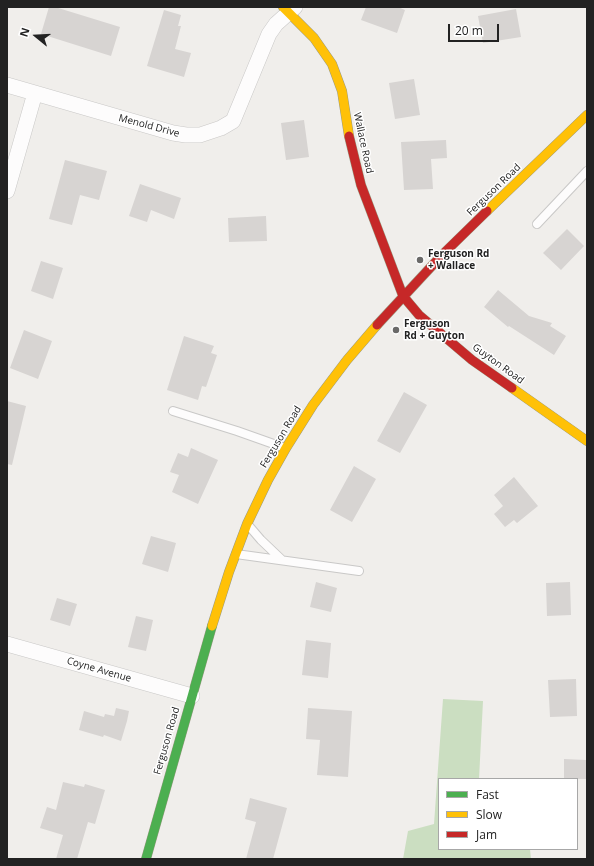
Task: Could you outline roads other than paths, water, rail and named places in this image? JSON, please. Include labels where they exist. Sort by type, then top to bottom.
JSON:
[{"type":"street","name":"Menold Drive","points":[[7,85],[173,133],[200,135],[222,128],[233,121],[269,34],[289,9]]},
{"type":"street","name":"Wallace Road","points":[[289,9],[314,38],[332,64],[342,91],[348,131],[361,185],[403,296]]},
{"type":"street","points":[[7,191],[35,93]]},
{"type":"street","name":"Ferguson Road","points":[[146,859],[210,631],[236,554],[268,480],[286,448],[313,405],[347,360],[403,296],[442,255],[587,115]]},
{"type":"street","name":"Guyton Road","points":[[403,296],[419,316],[472,360],[587,442]]},
{"type":"street","name":"Coyne Avenue","points":[[7,644],[192,696]]},
{"type":"lane","points":[[537,224],[587,171]]},
{"type":"lane","points":[[173,411],[286,448]]},
{"type":"lane","points":[[248,524],[261,540],[282,560]]},
{"type":"lane","points":[[236,554],[359,571]]},
{"type":"place","name":"Ferguson Rd + Wallace","points":[[420,260]]},
{"type":"place","name":"Ferguson Rd + Guyton","points":[[396,330]]}]
